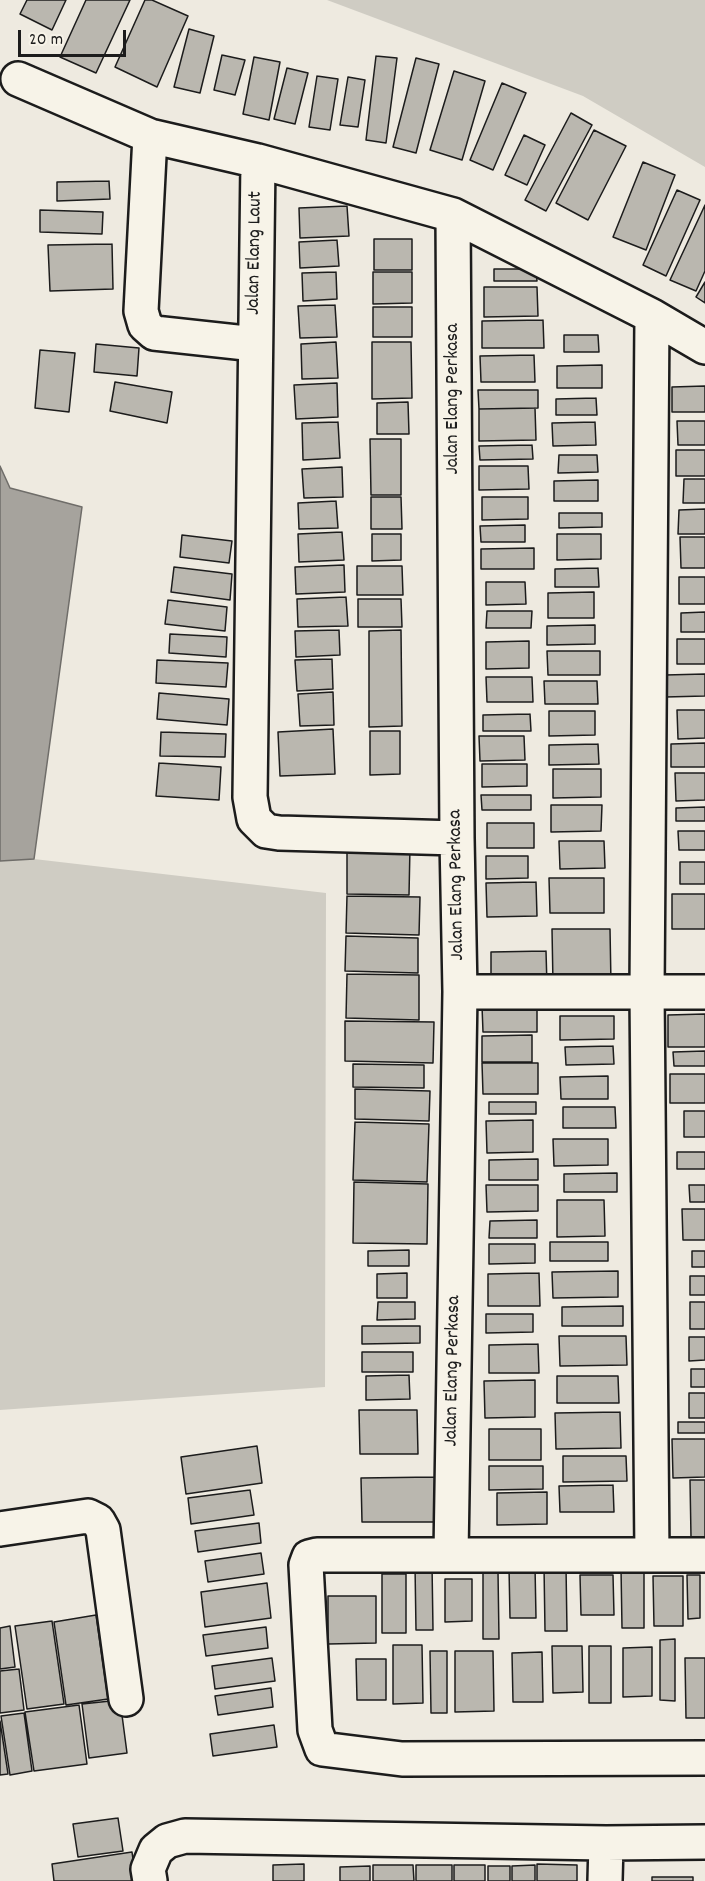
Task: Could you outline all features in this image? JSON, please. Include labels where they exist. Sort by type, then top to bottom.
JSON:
[{"type":"street","points":[[18,79],[150,136],[258,162],[453,215],[652,316],[705,346]]},
{"type":"street","points":[[150,136],[141,311],[145,325],[154,333],[255,344]]},
{"type":"street","name":"Jalan Elang Laut","points":[[258,162],[250,785],[254,819],[266,831],[279,833],[457,838]]},
{"type":"street","name":"Jalan Elang Perkasa","points":[[451,1554],[460,992],[453,215]]},
{"type":"street","points":[[652,316],[647,991],[652,1555]]},
{"type":"street","points":[[460,992],[705,992]]},
{"type":"street","points":[[0,1529],[88,1516],[98,1521],[103,1530],[126,1699]]},
{"type":"street","points":[[705,1555],[317,1555],[309,1557],[306,1565],[315,1730],[322,1749],[402,1759],[705,1758]]},
{"type":"street","points":[[150,1881],[148,1869],[156,1850],[167,1841],[184,1836],[606,1843],[705,1842]]},
{"type":"street","points":[[606,1843],[606,1881]]},
{"type":"shaded area","points":[[327,0],[705,0],[705,167],[583,96]]},
{"type":"shaded area","points":[[0,466],[10,488],[82,507],[34,859],[0,861]]},
{"type":"shaded area","points":[[34,859],[326,893],[325,1387],[0,1410],[0,861]]},
{"type":"building","points":[[27,0],[66,0],[52,30],[20,14]]},
{"type":"building","points":[[86,0],[130,0],[96,73],[60,57]]},
{"type":"building","points":[[145,0],[152,0],[188,16],[157,87],[115,67]]},
{"type":"building","points":[[189,29],[214,36],[200,93],[174,87]]},
{"type":"building","points":[[222,55],[245,60],[235,95],[214,90]]},
{"type":"building","points":[[376,56],[397,58],[386,143],[366,140]]},
{"type":"building","points":[[254,57],[280,62],[269,120],[243,114]]},
{"type":"building","points":[[416,58],[439,64],[416,153],[393,147]]},
{"type":"building","points":[[287,68],[308,73],[295,124],[274,119]]},
{"type":"building","points":[[454,71],[485,81],[462,160],[430,150]]},
{"type":"building","points":[[317,76],[338,79],[330,130],[309,127]]},
{"type":"building","points":[[348,77],[365,80],[358,127],[340,125]]},
{"type":"building","points":[[502,83],[526,93],[493,170],[470,160]]},
{"type":"building","points":[[571,113],[592,125],[546,211],[525,200]]},
{"type":"building","points":[[594,130],[626,146],[588,220],[556,203]]},
{"type":"building","points":[[524,135],[545,145],[527,185],[505,175]]},
{"type":"building","points":[[643,162],[675,175],[646,250],[613,237]]},
{"type":"building","points":[[109,181],[110,199],[57,201],[57,182]]},
{"type":"building","points":[[677,190],[700,200],[666,276],[643,265]]},
{"type":"building","points":[[705,205],[705,271],[696,291],[670,280]]},
{"type":"building","points":[[347,206],[349,236],[300,238],[299,208]]},
{"type":"building","points":[[40,210],[103,212],[102,234],[40,232]]},
{"type":"building","points":[[374,239],[412,239],[412,270],[374,270]]},
{"type":"building","points":[[337,240],[339,266],[300,268],[299,242]]},
{"type":"building","points":[[112,244],[113,289],[50,291],[48,245]]},
{"type":"building","points":[[494,269],[536,269],[537,281],[494,281]]},
{"type":"building","points":[[336,272],[337,299],[303,301],[302,273]]},
{"type":"building","points":[[373,272],[412,272],[412,303],[373,304]]},
{"type":"building","points":[[705,282],[705,303],[696,297]]},
{"type":"building","points":[[484,287],[537,287],[538,316],[484,317]]},
{"type":"building","points":[[335,305],[337,337],[300,338],[298,306]]},
{"type":"building","points":[[373,307],[412,307],[412,337],[373,337]]},
{"type":"building","points":[[543,320],[544,348],[482,348],[482,321]]},
{"type":"building","points":[[564,335],[598,335],[599,352],[564,352]]},
{"type":"building","points":[[336,342],[338,378],[302,379],[301,344]]},
{"type":"building","points":[[372,342],[411,342],[412,398],[372,399]]},
{"type":"building","points":[[96,344],[139,348],[137,376],[94,372]]},
{"type":"building","points":[[40,350],[75,353],[69,412],[35,408]]},
{"type":"building","points":[[534,355],[535,382],[481,382],[480,356]]},
{"type":"building","points":[[602,365],[602,388],[557,388],[557,366]]},
{"type":"building","points":[[115,382],[172,392],[167,423],[110,411]]},
{"type":"building","points":[[337,383],[338,417],[296,419],[294,385]]},
{"type":"building","points":[[705,386],[705,412],[672,412],[672,387]]},
{"type":"building","points":[[478,390],[538,390],[538,408],[479,409]]},
{"type":"building","points":[[596,398],[597,415],[556,415],[556,399]]},
{"type":"building","points":[[408,402],[409,434],[377,434],[377,403]]},
{"type":"building","points":[[535,408],[536,440],[479,441],[479,409]]},
{"type":"building","points":[[677,421],[705,421],[705,445],[678,445]]},
{"type":"building","points":[[338,422],[340,458],[303,460],[302,423]]},
{"type":"building","points":[[595,422],[596,445],[553,446],[552,423]]},
{"type":"building","points":[[370,439],[401,439],[401,495],[371,495]]},
{"type":"building","points":[[532,445],[533,459],[480,460],[479,446]]},
{"type":"building","points":[[676,450],[705,450],[705,476],[676,476]]},
{"type":"building","points":[[559,455],[597,455],[598,472],[558,473]]},
{"type":"building","points":[[479,466],[528,466],[529,489],[479,490]]},
{"type":"building","points":[[342,467],[343,497],[304,498],[302,469]]},
{"type":"building","points":[[684,479],[705,479],[705,503],[683,503]]},
{"type":"building","points":[[598,480],[598,501],[554,501],[554,481]]},
{"type":"building","points":[[371,497],[401,497],[402,529],[371,529]]},
{"type":"building","points":[[482,497],[528,497],[528,519],[482,520]]},
{"type":"building","points":[[336,501],[338,528],[299,529],[298,503]]},
{"type":"building","points":[[705,509],[705,534],[678,534],[679,510]]},
{"type":"building","points":[[559,513],[602,513],[602,527],[559,528]]},
{"type":"building","points":[[525,525],[525,542],[481,542],[480,526]]},
{"type":"building","points":[[342,532],[344,560],[299,562],[298,534]]},
{"type":"building","points":[[372,534],[401,534],[401,560],[372,561]]},
{"type":"building","points":[[557,534],[601,534],[601,559],[557,560]]},
{"type":"building","points":[[182,535],[232,541],[229,563],[180,557]]},
{"type":"building","points":[[680,537],[705,537],[705,568],[681,568]]},
{"type":"building","points":[[534,548],[534,569],[481,569],[481,549]]},
{"type":"building","points":[[344,565],[345,592],[296,594],[295,567]]},
{"type":"building","points":[[357,566],[402,566],[403,595],[357,595]]},
{"type":"building","points":[[174,567],[232,574],[230,600],[171,592]]},
{"type":"building","points":[[598,568],[599,587],[555,587],[555,569]]},
{"type":"building","points":[[679,577],[705,577],[705,604],[679,604]]},
{"type":"building","points":[[486,582],[525,582],[526,604],[486,605]]},
{"type":"building","points":[[594,592],[594,618],[548,618],[548,593]]},
{"type":"building","points":[[346,597],[348,626],[298,627],[297,599]]},
{"type":"building","points":[[358,599],[401,599],[402,627],[358,627]]},
{"type":"building","points":[[168,600],[227,607],[225,631],[165,624]]},
{"type":"building","points":[[487,611],[532,611],[531,628],[486,628]]},
{"type":"building","points":[[705,612],[705,632],[681,632],[681,613]]},
{"type":"building","points":[[595,625],[595,644],[547,645],[547,626]]},
{"type":"building","points":[[339,630],[340,655],[296,657],[295,631]]},
{"type":"building","points":[[401,630],[402,726],[369,727],[369,631]]},
{"type":"building","points":[[170,634],[227,637],[226,657],[169,653]]},
{"type":"building","points":[[677,639],[705,639],[705,664],[677,664]]},
{"type":"building","points":[[529,641],[529,668],[486,669],[486,642]]},
{"type":"building","points":[[547,651],[600,651],[600,675],[548,675]]},
{"type":"building","points":[[332,659],[333,689],[297,691],[295,660]]},
{"type":"building","points":[[157,660],[228,663],[226,687],[156,683]]},
{"type":"building","points":[[705,674],[705,696],[665,697],[665,675]]},
{"type":"building","points":[[486,677],[532,677],[533,702],[487,702]]},
{"type":"building","points":[[544,681],[597,681],[598,704],[545,704]]},
{"type":"building","points":[[333,692],[334,725],[300,726],[298,694]]},
{"type":"building","points":[[159,693],[229,699],[227,725],[157,719]]},
{"type":"building","points":[[677,710],[705,710],[705,738],[678,739]]},
{"type":"building","points":[[549,711],[595,711],[595,735],[549,736]]},
{"type":"building","points":[[530,714],[531,731],[483,731],[483,715]]},
{"type":"building","points":[[333,729],[335,774],[280,776],[278,732]]},
{"type":"building","points":[[370,731],[400,731],[400,774],[370,775]]},
{"type":"building","points":[[161,732],[226,734],[225,757],[160,756]]},
{"type":"building","points":[[479,736],[524,736],[525,760],[480,761]]},
{"type":"building","points":[[705,743],[705,767],[671,767],[671,744]]},
{"type":"building","points":[[598,744],[599,764],[549,765],[549,745]]},
{"type":"building","points":[[159,763],[221,767],[219,800],[156,796]]},
{"type":"building","points":[[482,764],[527,764],[527,786],[482,787]]},
{"type":"building","points":[[553,769],[601,769],[601,797],[553,798]]},
{"type":"building","points":[[675,773],[705,773],[705,800],[676,801]]},
{"type":"building","points":[[481,795],[531,795],[531,810],[482,810]]},
{"type":"building","points":[[551,805],[602,805],[601,831],[551,832]]},
{"type":"building","points":[[705,807],[705,821],[676,821],[676,808]]},
{"type":"building","points":[[487,823],[534,823],[534,848],[487,848]]},
{"type":"building","points":[[678,831],[705,831],[705,850],[679,850]]},
{"type":"building","points":[[559,841],[604,841],[605,868],[560,869]]},
{"type":"building","points":[[347,845],[410,847],[409,895],[347,894]]},
{"type":"building","points":[[486,856],[528,856],[528,878],[486,879]]},
{"type":"building","points":[[680,862],[705,862],[705,884],[680,884]]},
{"type":"building","points":[[549,878],[604,878],[604,913],[550,913]]},
{"type":"building","points":[[536,882],[537,916],[487,917],[486,883]]},
{"type":"building","points":[[672,894],[705,894],[705,929],[672,929]]},
{"type":"building","points":[[347,896],[420,897],[419,935],[346,933]]},
{"type":"building","points":[[552,929],[610,929],[611,984],[553,984]]},
{"type":"building","points":[[346,936],[418,938],[418,973],[345,971]]},
{"type":"building","points":[[546,951],[547,986],[491,986],[491,952]]},
{"type":"building","points":[[347,974],[419,975],[419,1020],[346,1018]]},
{"type":"building","points":[[537,1005],[537,1032],[483,1032],[482,1006]]},
{"type":"building","points":[[705,1014],[705,1047],[668,1047],[668,1015]]},
{"type":"building","points":[[560,1016],[614,1016],[614,1039],[560,1040]]},
{"type":"building","points":[[345,1021],[434,1022],[433,1063],[345,1061]]},
{"type":"building","points":[[532,1035],[532,1062],[482,1062],[482,1036]]},
{"type":"building","points":[[613,1046],[614,1064],[566,1065],[565,1047]]},
{"type":"building","points":[[705,1051],[705,1066],[674,1066],[673,1052]]},
{"type":"building","points":[[482,1063],[538,1063],[538,1094],[483,1094]]},
{"type":"building","points":[[353,1064],[424,1065],[424,1088],[353,1087]]},
{"type":"building","points":[[670,1074],[705,1074],[705,1103],[670,1103]]},
{"type":"building","points":[[608,1076],[608,1099],[561,1099],[560,1077]]},
{"type":"building","points":[[355,1089],[430,1091],[429,1121],[355,1119]]},
{"type":"building","points":[[489,1102],[536,1102],[536,1114],[489,1114]]},
{"type":"building","points":[[563,1107],[615,1107],[616,1128],[563,1128]]},
{"type":"building","points":[[684,1111],[705,1111],[705,1137],[684,1137]]},
{"type":"building","points":[[533,1120],[533,1152],[487,1153],[486,1121]]},
{"type":"building","points":[[355,1122],[429,1124],[427,1182],[353,1180]]},
{"type":"building","points":[[553,1139],[608,1139],[608,1165],[554,1166]]},
{"type":"building","points":[[677,1152],[705,1152],[705,1169],[677,1169]]},
{"type":"building","points":[[538,1159],[538,1180],[489,1180],[489,1160]]},
{"type":"building","points":[[617,1173],[617,1192],[564,1192],[564,1174]]},
{"type":"building","points":[[354,1182],[428,1184],[427,1244],[353,1243]]},
{"type":"building","points":[[486,1185],[538,1185],[538,1211],[487,1212]]},
{"type":"building","points":[[689,1185],[705,1185],[705,1202],[690,1202]]},
{"type":"building","points":[[557,1200],[604,1200],[605,1236],[557,1237]]},
{"type":"building","points":[[682,1209],[705,1209],[705,1240],[683,1240]]},
{"type":"building","points":[[537,1220],[537,1238],[489,1238],[490,1221]]},
{"type":"building","points":[[550,1242],[608,1242],[608,1261],[550,1261]]},
{"type":"building","points":[[489,1244],[535,1244],[535,1263],[489,1264]]},
{"type":"building","points":[[409,1250],[409,1266],[368,1266],[368,1251]]},
{"type":"building","points":[[692,1251],[705,1251],[705,1267],[692,1267]]},
{"type":"building","points":[[618,1271],[618,1297],[553,1298],[552,1272]]},
{"type":"building","points":[[407,1273],[407,1298],[377,1298],[377,1274]]},
{"type":"building","points":[[539,1273],[540,1306],[488,1306],[488,1274]]},
{"type":"building","points":[[690,1276],[705,1276],[705,1295],[690,1295]]},
{"type":"building","points":[[378,1302],[415,1302],[415,1319],[377,1320]]},
{"type":"building","points":[[690,1302],[705,1302],[705,1329],[690,1329]]},
{"type":"building","points":[[623,1306],[623,1326],[562,1326],[562,1307]]},
{"type":"building","points":[[486,1314],[533,1314],[533,1332],[486,1333]]},
{"type":"building","points":[[362,1326],[420,1326],[420,1343],[362,1344]]},
{"type":"building","points":[[559,1336],[626,1336],[627,1365],[560,1366]]},
{"type":"building","points":[[689,1337],[705,1337],[705,1360],[689,1361]]},
{"type":"building","points":[[538,1344],[539,1373],[489,1373],[489,1345]]},
{"type":"building","points":[[362,1352],[413,1352],[413,1372],[362,1372]]},
{"type":"building","points":[[691,1369],[705,1369],[705,1387],[691,1387]]},
{"type":"building","points":[[409,1375],[410,1399],[366,1400],[366,1376]]},
{"type":"building","points":[[557,1376],[618,1376],[619,1403],[557,1403]]},
{"type":"building","points":[[535,1380],[535,1417],[485,1418],[484,1381]]},
{"type":"building","points":[[689,1393],[705,1393],[705,1418],[689,1418]]},
{"type":"building","points":[[359,1410],[417,1410],[418,1454],[360,1454]]},
{"type":"building","points":[[620,1412],[621,1448],[556,1449],[555,1413]]},
{"type":"building","points":[[678,1422],[705,1422],[705,1433],[678,1433]]},
{"type":"building","points":[[489,1429],[541,1429],[541,1460],[489,1460]]},
{"type":"building","points":[[672,1439],[705,1439],[705,1477],[673,1478]]},
{"type":"building","points":[[257,1446],[262,1483],[186,1494],[181,1457]]},
{"type":"building","points":[[563,1456],[626,1456],[627,1481],[563,1482]]},
{"type":"building","points":[[489,1466],[543,1466],[543,1489],[489,1490]]},
{"type":"building","points":[[435,1477],[436,1522],[362,1522],[361,1478]]},
{"type":"building","points":[[690,1480],[705,1480],[705,1537],[691,1537]]},
{"type":"building","points":[[613,1485],[614,1512],[560,1512],[559,1486]]},
{"type":"building","points":[[250,1490],[254,1515],[191,1524],[188,1498]]},
{"type":"building","points":[[547,1492],[547,1524],[497,1525],[497,1493]]},
{"type":"building","points":[[259,1523],[261,1543],[198,1552],[195,1531]]},
{"type":"building","points":[[261,1553],[264,1574],[208,1582],[205,1561]]},
{"type":"building","points":[[432,1564],[433,1630],[416,1630],[415,1565]]},
{"type":"building","points":[[535,1566],[536,1618],[510,1618],[509,1567]]},
{"type":"building","points":[[544,1566],[566,1566],[567,1631],[545,1631]]},
{"type":"building","points":[[621,1568],[644,1568],[644,1628],[622,1628]]},
{"type":"building","points":[[498,1572],[499,1639],[483,1639],[483,1573]]},
{"type":"building","points":[[382,1574],[406,1574],[406,1633],[382,1633]]},
{"type":"building","points":[[580,1575],[613,1575],[614,1615],[581,1615]]},
{"type":"building","points":[[687,1575],[700,1575],[700,1618],[688,1619]]},
{"type":"building","points":[[653,1576],[683,1576],[683,1626],[654,1626]]},
{"type":"building","points":[[445,1579],[472,1579],[472,1621],[445,1622]]},
{"type":"building","points":[[267,1583],[271,1618],[205,1627],[201,1592]]},
{"type":"building","points":[[328,1596],[376,1596],[376,1643],[328,1644]]},
{"type":"building","points":[[96,1615],[108,1699],[66,1705],[54,1622]]},
{"type":"building","points":[[52,1621],[64,1704],[27,1709],[15,1626]]},
{"type":"building","points":[[10,1626],[15,1667],[0,1669],[0,1628]]},
{"type":"building","points":[[266,1627],[268,1648],[206,1656],[203,1635]]},
{"type":"building","points":[[675,1639],[675,1701],[660,1700],[660,1640]]},
{"type":"building","points":[[393,1645],[422,1645],[423,1703],[393,1704]]},
{"type":"building","points":[[552,1646],[582,1646],[583,1692],[553,1693]]},
{"type":"building","points":[[589,1646],[611,1646],[611,1703],[589,1703]]},
{"type":"building","points":[[652,1647],[652,1696],[623,1697],[623,1648]]},
{"type":"building","points":[[430,1651],[447,1651],[447,1713],[431,1713]]},
{"type":"building","points":[[455,1651],[493,1651],[494,1711],[455,1712]]},
{"type":"building","points":[[542,1652],[543,1702],[513,1702],[512,1653]]},
{"type":"building","points":[[272,1658],[275,1681],[215,1689],[212,1666]]},
{"type":"building","points":[[685,1658],[705,1658],[705,1718],[686,1718]]},
{"type":"building","points":[[356,1659],[386,1659],[386,1700],[357,1700]]},
{"type":"building","points":[[19,1669],[24,1710],[0,1713],[0,1671]]},
{"type":"building","points":[[271,1688],[273,1707],[218,1715],[215,1696]]},
{"type":"building","points":[[120,1700],[127,1753],[89,1758],[82,1704]]},
{"type":"building","points":[[79,1705],[87,1764],[34,1771],[25,1712]]},
{"type":"building","points":[[24,1713],[32,1771],[10,1775],[1,1716]]},
{"type":"building","points":[[0,1721],[8,1774],[0,1775]]},
{"type":"building","points":[[274,1725],[277,1747],[213,1756],[210,1734]]},
{"type":"building","points":[[118,1818],[123,1851],[78,1857],[73,1824]]},
{"type":"building","points":[[132,1852],[136,1881],[54,1881],[52,1864]]},
{"type":"building","points":[[304,1864],[304,1881],[273,1881],[273,1865]]},
{"type":"building","points":[[537,1864],[577,1865],[577,1881],[537,1881]]},
{"type":"building","points":[[373,1865],[413,1865],[414,1881],[373,1881]]},
{"type":"building","points":[[416,1865],[452,1865],[452,1881],[416,1881]]},
{"type":"building","points":[[454,1865],[485,1865],[485,1881],[454,1881]]},
{"type":"building","points":[[535,1865],[535,1881],[512,1881],[512,1866]]},
{"type":"building","points":[[370,1866],[370,1881],[340,1881],[340,1867]]},
{"type":"building","points":[[488,1866],[510,1866],[510,1881],[488,1881]]},
{"type":"building","points":[[652,1877],[693,1877],[693,1881],[652,1881]]}]
